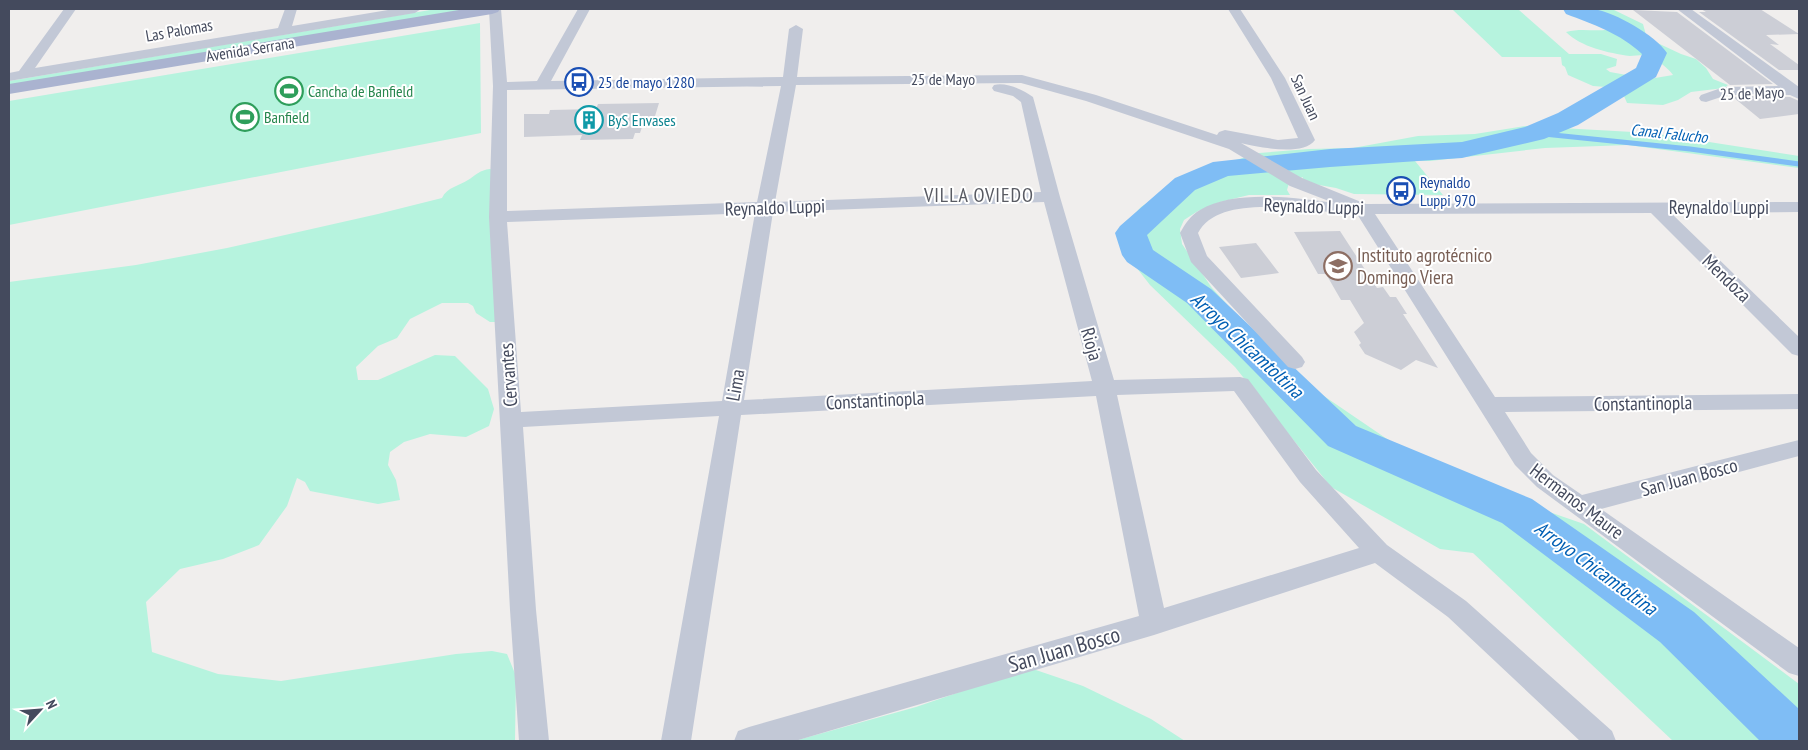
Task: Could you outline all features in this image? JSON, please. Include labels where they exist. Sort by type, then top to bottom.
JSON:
[{"type":"main road","name":"Avenida Serrana","points":[[9,89],[493,9]]},
{"type":"street","points":[[16,76],[70,9]]},
{"type":"street","points":[[284,30],[291,9]]},
{"type":"street","name":"Las Palomas","points":[[16,76],[415,9]]},
{"type":"street","name":"Cervantes","points":[[493,9],[500,86],[498,217],[525,639],[534,741]]},
{"type":"street","points":[[542,85],[584,9]]},
{"type":"street","name":"San Juan","points":[[1178,127],[1284,145],[1300,144],[1307,140],[1278,78],[1234,9]]},
{"type":"street","points":[[1683,9],[1798,93]]},
{"type":"street","name":"Lima","points":[[676,741],[765,207],[789,82],[796,30]]},
{"type":"street","name":"25 de Mayo","points":[[500,86],[789,82],[917,78],[1022,80],[1092,98],[1235,146],[1296,182],[1362,208]]},
{"type":"street","name":"Rioja","points":[[999,88],[1018,92],[1028,100],[1051,197],[1105,388],[1154,623]]},
{"type":"street","name":"25 de Mayo","points":[[1706,98],[1714,93],[1728,91],[1798,93]]},
{"type":"street","name":"Reynaldo Luppi","points":[[498,217],[1051,197]]},
{"type":"street","name":"Reynaldo Luppi","points":[[1294,362],[1198,258],[1189,232],[1196,221],[1210,211],[1226,206],[1277,203],[1339,210],[1362,208],[1799,207]]},
{"type":"street","name":"Mendoza","points":[[1655,207],[1799,349]]},
{"type":"street","name":"Hermanos Maure","points":[[1362,208],[1523,459],[1545,481],[1799,664]]},
{"type":"street","name":"Constantinopla","points":[[511,420],[1105,388],[1240,384],[1308,476],[1378,552]]},
{"type":"street","name":"Constantinopla","points":[[1487,405],[1799,401]]},
{"type":"street","name":"San Juan Bosco","points":[[1580,505],[1799,448]]},
{"type":"street","points":[[1378,552],[1457,610],[1601,741]]},
{"type":"street","name":"San Juan Bosco","points":[[749,741],[1154,623],[1378,552]]},
{"type":"green space","points":[[436,9],[470,9],[9,86],[9,81]]},
{"type":"green space","points":[[1585,9],[1612,9],[1643,24],[1649,39],[1696,59],[1706,68],[1713,79],[1728,85],[1724,88],[1691,92],[1678,100],[1663,105],[1627,103],[1624,96],[1606,87],[1593,86],[1568,75],[1565,67],[1562,65],[1561,57],[1502,57],[1453,10],[1519,10],[1569,54],[1601,54],[1617,59],[1616,66],[1606,69],[1610,72],[1649,79],[1673,75],[1656,59],[1649,56],[1630,56],[1604,51],[1579,42],[1572,37],[1566,32],[1605,30],[1620,27]]},
{"type":"green space","name":"Banfield","points":[[480,23],[481,133],[9,225],[9,101]]},
{"type":"green space","points":[[1525,126],[1651,133],[1799,156],[1799,168],[1628,145],[1545,148],[1415,161],[1443,195],[1354,194],[1336,188],[1302,182],[1303,177],[1289,183],[1287,190],[1290,195],[1249,195],[1220,202],[1198,211],[1184,220],[1180,229],[1182,244],[1212,288],[1272,353],[1321,394],[1437,473],[1584,524],[1799,684],[1799,741],[1673,741],[1473,553],[1440,549],[1331,487],[1235,367],[1150,285],[1122,249],[1125,224],[1141,207],[1182,179],[1236,160],[1259,153],[1353,148],[1418,136],[1475,134]]},
{"type":"green space","points":[[490,169],[495,170],[498,322],[490,322],[476,313],[473,306],[468,303],[442,303],[410,319],[397,338],[378,346],[356,367],[358,380],[378,380],[435,355],[455,356],[488,389],[494,409],[489,426],[466,437],[430,434],[404,442],[390,452],[388,465],[396,480],[400,500],[378,504],[310,491],[305,482],[297,478],[287,506],[259,545],[223,559],[180,569],[146,602],[152,652],[218,674],[281,681],[456,654],[492,651],[507,654],[516,676],[515,741],[9,741],[9,282],[136,265],[227,248],[378,214],[442,198],[450,189]]},
{"type":"green space","points":[[1030,668],[1083,686],[1151,719],[1185,741],[794,741],[916,707]]},
{"type":"building","points":[[1701,9],[1760,9],[1799,34],[1766,35],[1779,45],[1770,44],[1799,65],[1799,70],[1779,70],[1699,12],[1706,12]]},
{"type":"building","points":[[1633,10],[1677,12],[1773,84],[1730,85]]},
{"type":"building","points":[[1733,97],[1790,97],[1799,101],[1799,114],[1760,119]]},
{"type":"building","name":"ByS Envases","points":[[659,103],[652,126],[642,127],[640,133],[635,133],[633,139],[580,140],[582,135],[524,137],[524,114],[549,114],[550,110],[596,109],[598,104]]},
{"type":"building","points":[[1340,231],[1377,288],[1383,287],[1390,297],[1396,297],[1407,314],[1403,314],[1438,368],[1416,360],[1401,370],[1365,354],[1354,332],[1364,323],[1350,300],[1341,300],[1326,274],[1318,274],[1294,232]]},
{"type":"building","points":[[1256,243],[1279,273],[1241,278],[1219,247]]},
{"type":"waterway","name":"Arroyo Chicamtoltina","points":[[1574,9],[1617,26],[1646,45],[1655,53],[1647,72],[1568,119],[1534,133],[1462,150],[1330,158],[1223,168],[1185,184],[1131,233],[1138,255],[1199,296],[1342,436],[1517,511],[1677,627],[1796,741]]},
{"type":"waterway","name":"Canal Falucho","points":[[1534,133],[1690,149],[1799,164]]},
{"type":"place","name":"25 de mayo 1280","points":[[579,82]]},
{"type":"place","name":"Cancha de Banfield","points":[[289,91]]},
{"type":"place","name":"Banfield","points":[[245,117]]},
{"type":"place","name":"ByS Envases","points":[[589,120]]},
{"type":"place","name":"Reynaldo Luppi 970","points":[[1401,191]]},
{"type":"place","name":"Instituto agrotécnico Domingo Viera","points":[[1338,266]]},
{"type":"district","name":"VILLA OVIEDO","points":[[979,195]]}]
